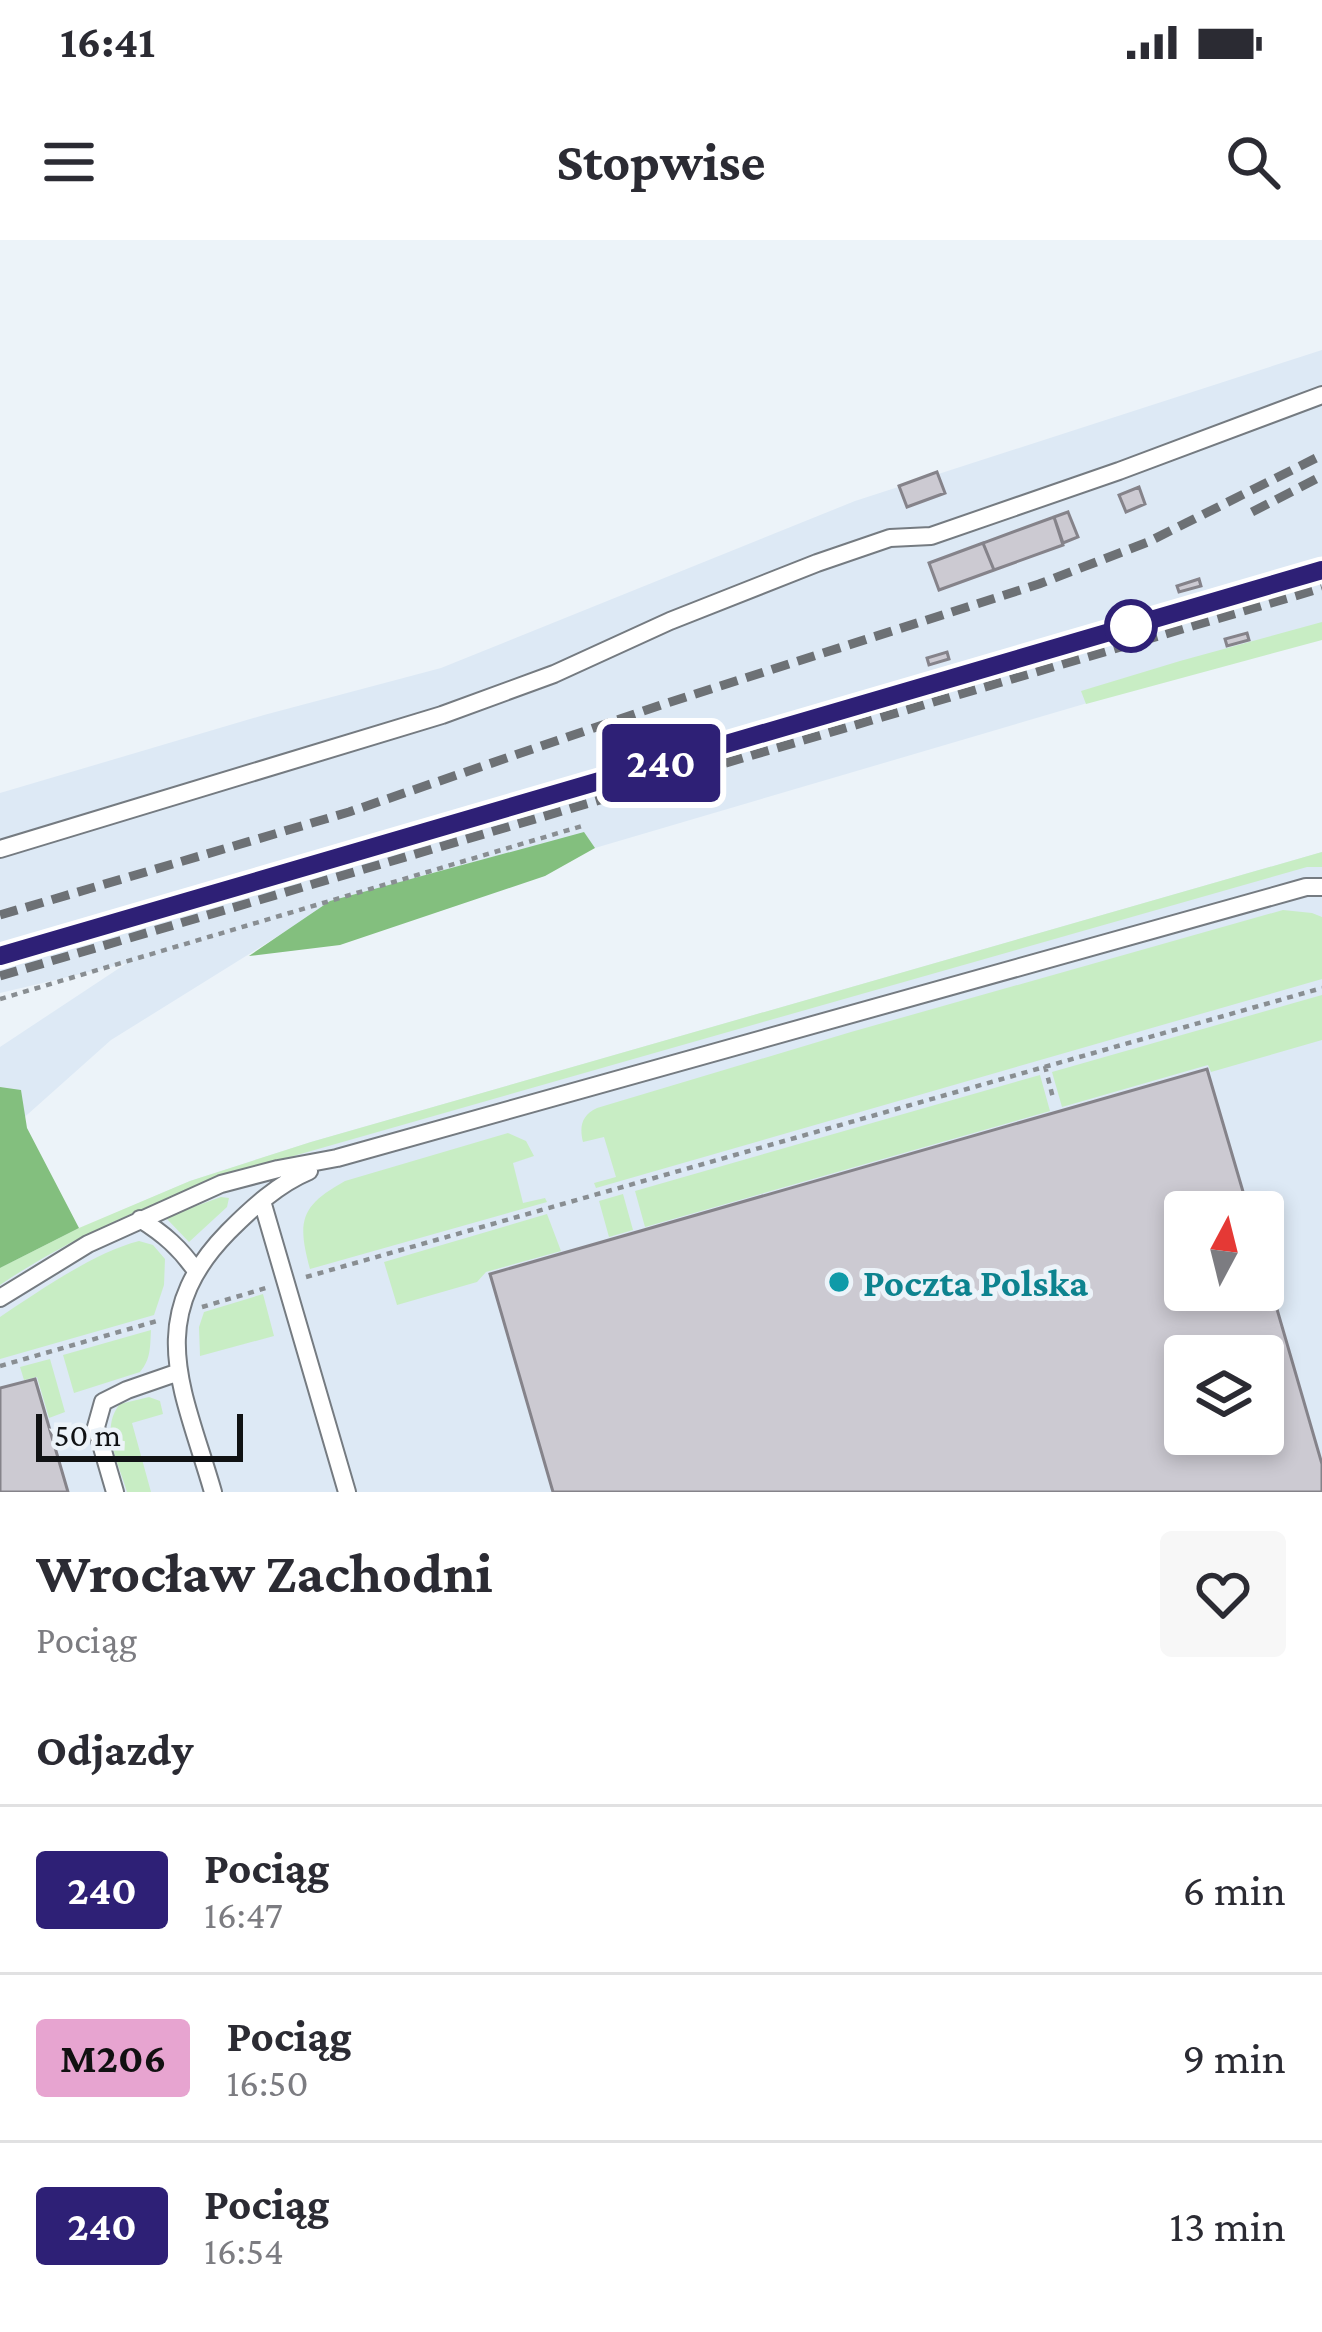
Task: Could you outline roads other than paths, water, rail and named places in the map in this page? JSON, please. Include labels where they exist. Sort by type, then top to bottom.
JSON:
[{"type":"lane","points":[[0,849],[442,715],[554,674],[670,621],[818,563],[890,538],[931,536],[1322,395]]},
{"type":"lane","points":[[0,1298],[88,1244],[221,1184],[337,1158],[1306,887],[1322,887]]},
{"type":"lane","points":[[213,1492],[179,1372],[177,1316],[196,1271],[212,1249],[294,1177],[337,1158]]},
{"type":"lane","points":[[262,1201],[347,1492]]},
{"type":"lane","points":[[140,1219],[167,1236],[196,1271]]},
{"type":"lane","points":[[115,1492],[96,1427],[103,1402],[179,1372]]},
{"type":"railway","points":[[0,915],[349,812],[661,705],[1039,584],[1148,542],[1322,455]]},
{"type":"railway","points":[[1252,512],[1316,479]]},
{"type":"railway","points":[[0,976],[1322,588]]},
{"type":"railway","points":[[0,956],[631,772]]},
{"type":"train","name":"240","points":[[0,956],[1322,570]]},
{"type":"place","name":"Poczta Polska","points":[[839,1282]]}]
